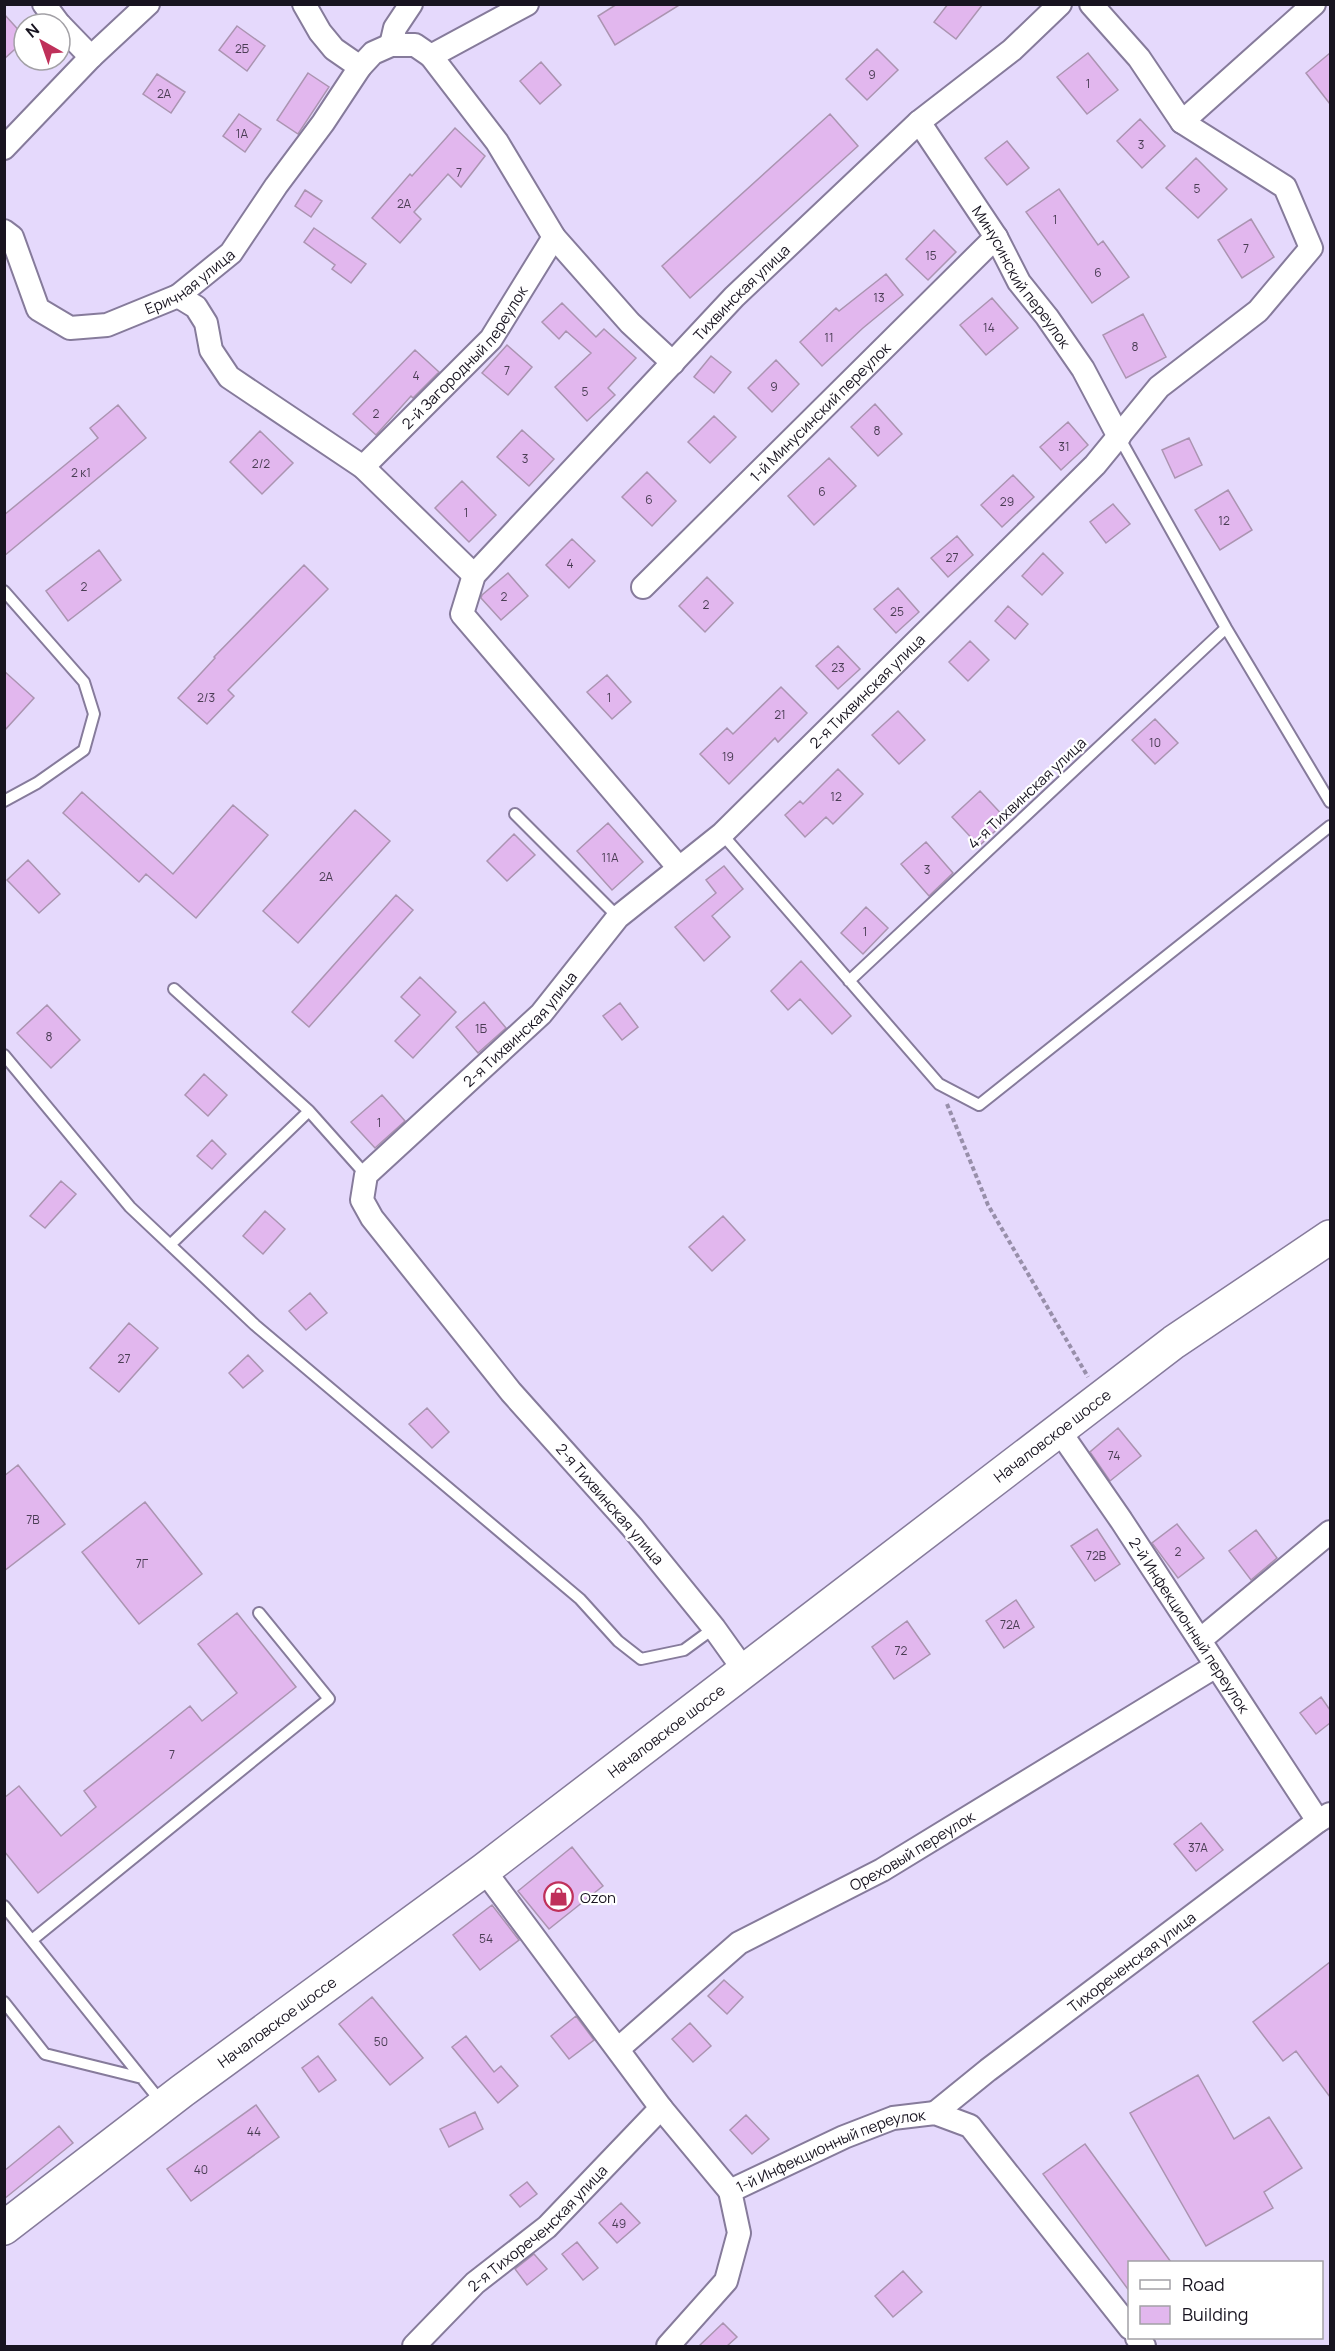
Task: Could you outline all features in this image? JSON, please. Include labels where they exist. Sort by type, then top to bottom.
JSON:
[{"type":"main road","name":"Началовское шоссе","points":[[4,2228],[164,2105],[484,1870],[1174,1341],[1330,1237]]},
{"type":"street","points":[[4,148],[91,57],[148,4]]},
{"type":"street","points":[[304,4],[320,32],[334,49],[360,67]]},
{"type":"street","points":[[411,4],[395,28],[391,45],[415,45],[431,56],[497,142],[554,237],[630,323],[673,363]]},
{"type":"street","points":[[431,56],[527,4]]},
{"type":"street","name":"Тихвинская улица","points":[[679,868],[462,614],[474,575],[734,297],[919,122],[1012,50],[1060,4]]},
{"type":"street","points":[[1091,4],[1138,58],[1182,122],[1314,4]]},
{"type":"street","points":[[72,37],[91,57]]},
{"type":"street","name":"Еричная улица","points":[[4,231],[12,237],[38,309],[70,328],[107,325],[178,296],[231,253],[360,67],[373,53],[391,45]]},
{"type":"street","name":"Минусинский переулок","points":[[919,122],[996,237],[1019,282],[1047,317],[1083,369],[1119,437]]},
{"type":"street","name":"2-я Тихвинская улица","points":[[744,1670],[714,1628],[632,1527],[511,1392],[372,1218],[362,1200],[366,1175],[541,1014],[618,917],[722,834],[1095,465],[1159,387],[1258,311],[1311,248],[1285,187],[1182,122]]},
{"type":"street","name":"2-й Загородный переулок","points":[[363,468],[491,339],[554,237]]},
{"type":"street","name":"1-й Минусинский переулок","points":[[643,587],[996,237]]},
{"type":"street","points":[[178,296],[196,307],[206,323],[211,350],[229,377],[363,468],[474,575]]},
{"type":"street","name":"2-й Инфекционный переулок","points":[[1058,1429],[1121,1520],[1216,1666],[1324,1818]]},
{"type":"street","points":[[1200,1640],[1330,1532]]},
{"type":"street","name":"Ореховый переулок","points":[[618,2049],[739,1943],[882,1870],[1216,1666]]},
{"type":"street","name":"Тихореченская улица","points":[[935,2113],[988,2070],[1324,1818]]},
{"type":"street","name":"1-й Инфекционный переулок","points":[[484,1870],[661,2108],[730,2191],[844,2137],[893,2118],[935,2113],[970,2126],[1128,2325]]},
{"type":"street","name":"2-я Тихореченская улица","points":[[414,2346],[475,2283],[547,2227],[661,2108]]},
{"type":"street","points":[[668,2346],[726,2281],[739,2233],[730,2191]]},
{"type":"lane","points":[[1119,437],[1226,628],[1330,802]]},
{"type":"lane","points":[[4,591],[84,682],[94,714],[84,750],[37,783],[4,801]]},
{"type":"lane","name":"4-я Тихвинская улица","points":[[849,981],[1226,628]]},
{"type":"lane","points":[[515,814],[618,917]]},
{"type":"lane","points":[[722,834],[939,1084],[979,1105],[1330,826]]},
{"type":"lane","points":[[174,988],[309,1111],[366,1175]]},
{"type":"lane","points":[[4,1055],[130,1207],[255,1325],[580,1599],[618,1641],[641,1659],[684,1650],[714,1628]]},
{"type":"lane","points":[[170,1245],[309,1111]]},
{"type":"lane","points":[[32,1940],[329,1699],[259,1613]]},
{"type":"lane","points":[[4,1906],[164,2105]]},
{"type":"lane","points":[[4,2002],[45,2055],[142,2078]]},
{"type":"path","points":[[939,1084],[988,1205],[1100,1397]]},
{"type":"building","points":[[617,4],[681,4],[615,45],[598,16]]},
{"type":"building","points":[[948,4],[983,4],[956,39],[934,22]]},
{"type":"building","points":[[4,14],[12,23],[12,52],[4,59]]},
{"type":"building","points":[[237,26],[265,46],[247,71],[219,50]]},
{"type":"building","points":[[877,49],[898,70],[867,100],[846,79]]},
{"type":"building","points":[[1088,53],[1118,90],[1087,114],[1057,77]]},
{"type":"building","points":[[1330,53],[1330,104],[1306,73]]},
{"type":"building","points":[[541,62],[561,85],[540,104],[520,81]]},
{"type":"building","points":[[308,73],[329,87],[298,134],[277,120]]},
{"type":"building","points":[[157,74],[185,92],[171,113],[143,94]]},
{"type":"building","points":[[239,114],[261,129],[245,152],[223,136]]},
{"type":"building","points":[[830,114],[858,146],[690,298],[662,266]]},
{"type":"building","points":[[1140,119],[1165,146],[1142,168],[1117,141]]},
{"type":"building","points":[[455,128],[485,156],[461,187],[448,174],[414,212],[421,219],[400,243],[372,218],[410,174],[412,176]]},
{"type":"building","points":[[1007,141],[1029,168],[1007,185],[985,158]]},
{"type":"building","points":[[1196,158],[1227,189],[1198,218],[1166,188]]},
{"type":"building","points":[[1059,189],[1098,245],[1103,241],[1129,277],[1092,303],[1026,212]]},
{"type":"building","points":[[305,190],[322,201],[311,217],[295,206]]},
{"type":"building","points":[[1251,219],[1274,257],[1242,278],[1218,240]]},
{"type":"building","points":[[314,228],[366,264],[351,283],[332,269],[335,265],[304,242]]},
{"type":"building","points":[[934,230],[956,252],[928,280],[906,259]]},
{"type":"building","points":[[886,274],[903,295],[822,366],[800,342],[836,308],[839,311]]},
{"type":"building","points":[[992,298],[1018,328],[986,355],[960,325]]},
{"type":"building","points":[[562,303],[596,337],[604,329],[636,358],[608,388],[615,395],[587,421],[555,387],[591,353],[566,331],[559,339],[542,322]]},
{"type":"building","points":[[1143,314],[1166,357],[1126,378],[1103,335]]},
{"type":"building","points":[[507,345],[532,367],[508,395],[482,373]]},
{"type":"building","points":[[415,350],[439,372],[413,398],[411,396],[376,435],[353,414]]},
{"type":"building","points":[[711,356],[731,372],[714,393],[694,377]]},
{"type":"building","points":[[776,360],[799,384],[772,412],[748,388]]},
{"type":"building","points":[[875,404],[902,434],[878,456],[851,427]]},
{"type":"building","points":[[118,405],[146,438],[4,556],[4,515],[98,438],[90,428]]},
{"type":"building","points":[[714,416],[736,437],[710,463],[688,442]]},
{"type":"building","points":[[1068,422],[1088,445],[1061,470],[1040,447]]},
{"type":"building","points":[[522,430],[554,459],[529,486],[497,457]]},
{"type":"building","points":[[260,431],[293,463],[262,494],[230,462]]},
{"type":"building","points":[[1189,438],[1202,465],[1175,478],[1162,450]]},
{"type":"building","points":[[829,458],[856,486],[814,525],[788,496]]},
{"type":"building","points":[[647,472],[676,501],[652,526],[622,497]]},
{"type":"building","points":[[1013,475],[1034,497],[1002,527],[981,505]]},
{"type":"building","points":[[462,481],[496,515],[469,542],[435,508]]},
{"type":"building","points":[[1228,490],[1252,530],[1220,550],[1195,510]]},
{"type":"building","points":[[1113,504],[1130,524],[1106,543],[1090,522]]},
{"type":"building","points":[[957,536],[973,555],[948,577],[931,558]]},
{"type":"building","points":[[572,539],[595,561],[569,588],[546,565]]},
{"type":"building","points":[[99,550],[121,580],[68,621],[46,591]]},
{"type":"building","points":[[1043,553],[1063,573],[1042,595],[1022,576]]},
{"type":"building","points":[[304,565],[328,589],[228,690],[234,696],[207,724],[178,698],[214,657]]},
{"type":"building","points":[[508,573],[528,596],[501,620],[481,598]]},
{"type":"building","points":[[707,577],[733,603],[705,632],[679,606]]},
{"type":"building","points":[[898,588],[919,612],[896,633],[874,609]]},
{"type":"building","points":[[1008,606],[1028,624],[1015,639],[995,621]]},
{"type":"building","points":[[970,641],[989,660],[968,681],[949,662]]},
{"type":"building","points":[[838,646],[860,669],[838,689],[816,666]]},
{"type":"building","points":[[4,671],[34,698],[4,731]]},
{"type":"building","points":[[607,675],[631,702],[612,719],[587,692]]},
{"type":"building","points":[[781,687],[807,713],[778,742],[775,738],[729,784],[700,754],[727,728],[733,734]]},
{"type":"building","points":[[898,711],[925,740],[899,764],[872,735]]},
{"type":"building","points":[[1155,719],[1178,743],[1155,764],[1132,740]]},
{"type":"building","points":[[838,769],[863,794],[833,824],[826,817],[805,837],[785,815],[800,801],[803,804]]},
{"type":"building","points":[[980,791],[1007,820],[979,846],[952,817]]},
{"type":"building","points":[[82,792],[173,874],[233,805],[268,835],[196,918],[146,874],[139,882],[63,813]]},
{"type":"building","points":[[355,810],[390,841],[298,943],[263,911]]},
{"type":"building","points":[[608,823],[643,862],[612,890],[577,851]]},
{"type":"building","points":[[514,834],[535,855],[507,881],[487,861]]},
{"type":"building","points":[[926,842],[953,873],[929,896],[901,864]]},
{"type":"building","points":[[28,860],[60,894],[39,913],[7,880]]},
{"type":"building","points":[[724,866],[743,889],[712,916],[730,937],[704,961],[675,927],[716,893],[706,880]]},
{"type":"building","points":[[396,895],[413,910],[309,1027],[292,1012]]},
{"type":"building","points":[[866,907],[888,928],[863,954],[841,933]]},
{"type":"building","points":[[801,961],[851,1016],[832,1034],[800,999],[788,1010],[771,991]]},
{"type":"building","points":[[420,977],[456,1012],[413,1058],[395,1041],[420,1015],[401,997]]},
{"type":"building","points":[[484,1002],[506,1028],[478,1053],[456,1027]]},
{"type":"building","points":[[620,1003],[638,1027],[622,1040],[603,1016]]},
{"type":"building","points":[[47,1005],[80,1040],[51,1068],[17,1033]]},
{"type":"building","points":[[204,1074],[227,1095],[208,1116],[185,1095]]},
{"type":"building","points":[[382,1095],[405,1121],[375,1148],[351,1122]]},
{"type":"building","points":[[212,1140],[226,1154],[212,1169],[197,1156]]},
{"type":"building","points":[[61,1181],[76,1194],[45,1228],[30,1216]]},
{"type":"building","points":[[265,1211],[285,1229],[263,1254],[243,1236]]},
{"type":"building","points":[[723,1216],[745,1240],[712,1271],[689,1247]]},
{"type":"building","points":[[310,1293],[327,1313],[306,1330],[289,1311]]},
{"type":"building","points":[[129,1323],[158,1348],[119,1392],[90,1368]]},
{"type":"building","points":[[248,1355],[263,1371],[243,1388],[229,1373]]},
{"type":"building","points":[[427,1408],[449,1432],[432,1448],[409,1424]]},
{"type":"building","points":[[1118,1428],[1141,1456],[1110,1481],[1090,1452]]},
{"type":"building","points":[[18,1465],[65,1524],[4,1571],[4,1476]]},
{"type":"building","points":[[145,1502],[202,1574],[139,1624],[82,1552]]},
{"type":"building","points":[[1177,1524],[1204,1558],[1178,1578],[1152,1543]]},
{"type":"building","points":[[1097,1529],[1120,1564],[1095,1581],[1071,1546]]},
{"type":"building","points":[[1256,1530],[1277,1558],[1251,1580],[1229,1551]]},
{"type":"building","points":[[1016,1600],[1034,1627],[1004,1648],[986,1621]]},
{"type":"building","points":[[237,1613],[296,1687],[38,1893],[4,1851],[4,1798],[19,1786],[61,1836],[96,1807],[84,1791],[190,1706],[202,1721],[237,1693],[198,1644]]},
{"type":"building","points":[[907,1621],[930,1654],[894,1679],[872,1647]]},
{"type":"building","points":[[1321,1697],[1330,1710],[1330,1723],[1316,1734],[1300,1713]]},
{"type":"building","points":[[1201,1823],[1223,1850],[1196,1871],[1174,1844]]},
{"type":"building","points":[[572,1847],[603,1886],[549,1929],[518,1891]]},
{"type":"building","points":[[492,1905],[519,1940],[480,1970],[453,1935]]},
{"type":"building","points":[[1330,1962],[1330,2097],[1296,2051],[1283,2061],[1253,2022]]},
{"type":"building","points":[[724,1980],[743,1997],[727,2014],[708,1996]]},
{"type":"building","points":[[372,1997],[423,2058],[390,2085],[339,2024]]},
{"type":"building","points":[[576,2016],[594,2040],[569,2059],[551,2036]]},
{"type":"building","points":[[690,2023],[711,2046],[693,2062],[672,2039]]},
{"type":"building","points":[[466,2036],[494,2072],[501,2066],[518,2086],[498,2103],[452,2047]]},
{"type":"building","points":[[318,2056],[336,2080],[319,2092],[302,2068]]},
{"type":"building","points":[[1198,2075],[1234,2139],[1269,2117],[1302,2168],[1264,2192],[1273,2208],[1206,2246],[1130,2113]]},
{"type":"building","points":[[256,2105],[279,2137],[191,2201],[167,2169]]},
{"type":"building","points":[[475,2112],[483,2129],[449,2147],[440,2129]]},
{"type":"building","points":[[746,2115],[769,2139],[752,2154],[730,2130]]},
{"type":"building","points":[[59,2126],[73,2143],[4,2199],[4,2171]]},
{"type":"building","points":[[1085,2144],[1170,2261],[1128,2261],[1128,2289],[1043,2174]]},
{"type":"building","points":[[527,2182],[537,2194],[520,2207],[510,2195]]},
{"type":"building","points":[[621,2203],[640,2223],[617,2243],[599,2223]]},
{"type":"building","points":[[577,2242],[598,2268],[583,2280],[562,2254]]},
{"type":"building","points":[[534,2254],[547,2269],[527,2285],[515,2269]]},
{"type":"building","points":[[903,2271],[922,2292],[893,2317],[875,2296]]},
{"type":"building","points":[[723,2323],[737,2337],[727,2346],[699,2346]]},
{"type":"place","name":"Ozon","points":[[559,1897]]}]
